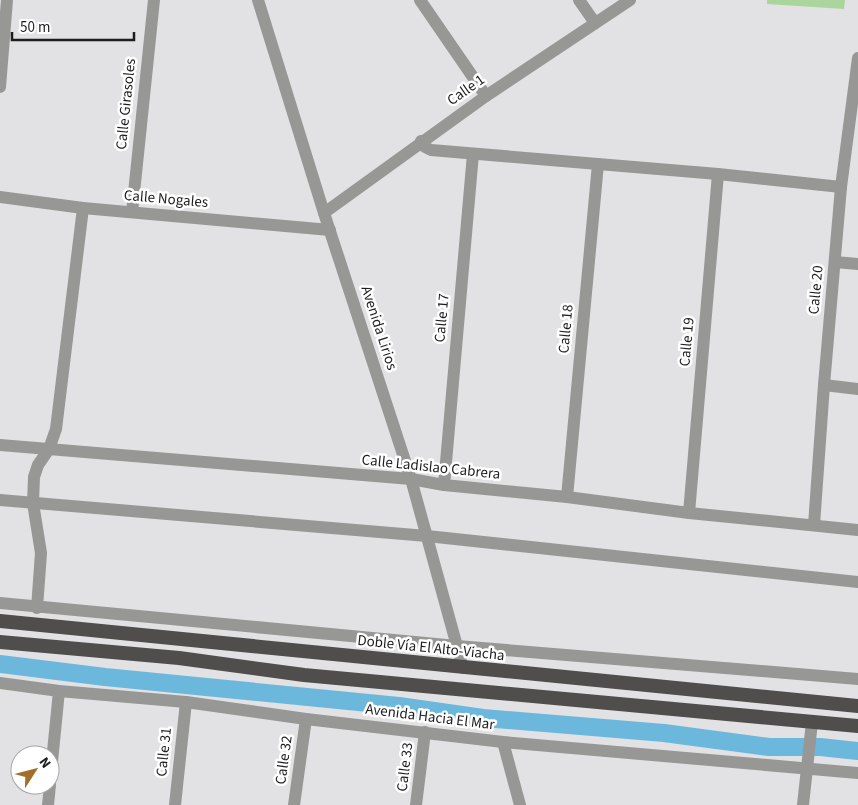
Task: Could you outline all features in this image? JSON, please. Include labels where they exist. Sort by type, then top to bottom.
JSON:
[{"type":"highway","name":"Doble Vía El Alto-Viacha","points":[[0,621],[858,706]]},
{"type":"highway","points":[[0,642],[179,658],[304,675],[811,728],[858,726]]},
{"type":"street","points":[[0,87],[7,0]]},
{"type":"street","name":"Calle Girasoles","points":[[132,212],[154,0]]},
{"type":"street","name":"Avenida Lirios","points":[[258,0],[324,213],[411,480],[463,668]]},
{"type":"street","points":[[420,0],[486,96]]},
{"type":"street","points":[[579,0],[595,23]]},
{"type":"street","name":"Calle 1","points":[[324,213],[486,96],[630,0]]},
{"type":"street","name":"Calle 20","points":[[814,525],[841,188],[853,145],[858,58]]},
{"type":"street","points":[[421,142],[431,150],[718,174],[841,188]]},
{"type":"street","name":"Calle 17","points":[[444,485],[473,154]]},
{"type":"street","name":"Calle 18","points":[[567,497],[598,164]]},
{"type":"street","name":"Calle 19","points":[[689,513],[718,174]]},
{"type":"street","name":"Calle Nogales","points":[[0,197],[83,208],[330,230]]},
{"type":"street","points":[[37,608],[41,553],[33,503],[34,477],[56,429],[83,208]]},
{"type":"street","points":[[836,262],[858,264]]},
{"type":"street","points":[[824,385],[858,389]]},
{"type":"street","name":"Calle Ladislao Cabrera","points":[[0,445],[411,480],[567,497],[689,513],[858,530]]},
{"type":"street","points":[[0,500],[427,536],[858,582]]},
{"type":"street","points":[[0,604],[457,646],[858,679]]},
{"type":"street","name":"Avenida Hacia El Mar","points":[[0,683],[59,691],[186,702],[306,719],[503,742],[808,762],[858,773]]},
{"type":"street","points":[[54,745],[59,691]]},
{"type":"street","name":"Calle 31","points":[[175,805],[186,702]]},
{"type":"street","name":"Calle 32","points":[[294,805],[306,719]]},
{"type":"street","points":[[803,805],[811,728]]},
{"type":"street","name":"Calle 33","points":[[416,805],[425,732]]},
{"type":"street","points":[[503,742],[520,805]]},
{"type":"green space","points":[[767,0],[845,0],[844,9],[767,4]]},
{"type":"waterway","points":[[0,664],[105,677],[399,706],[483,718],[664,733],[769,747],[820,747],[858,751]]}]
